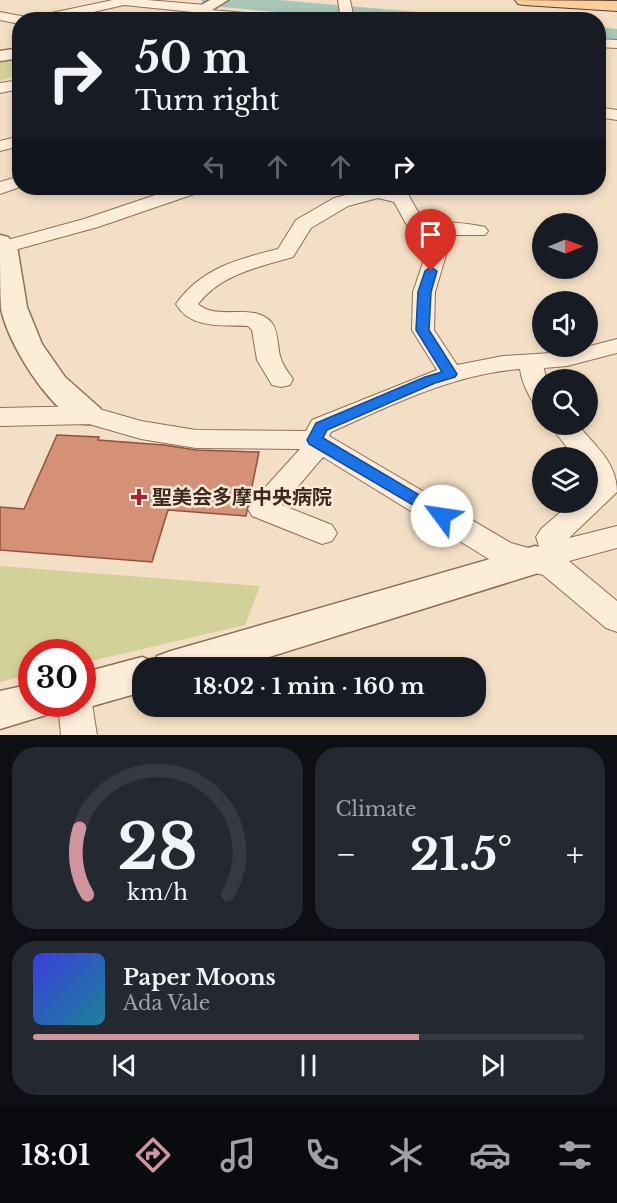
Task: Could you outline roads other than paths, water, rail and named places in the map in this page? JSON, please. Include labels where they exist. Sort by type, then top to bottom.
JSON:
[{"type":"main road","points":[[524,0],[606,4]]},
{"type":"street","points":[[94,0],[209,7],[227,12]]},
{"type":"street","points":[[75,12],[127,1]]},
{"type":"street","points":[[89,415],[70,399],[36,358],[16,315],[2,245],[91,223],[173,195]]},
{"type":"street","points":[[281,379],[269,360],[263,327],[254,320],[209,318],[191,311],[187,304],[196,290],[229,268],[286,253],[303,224],[341,202],[367,195]]},
{"type":"street","points":[[390,195],[401,198],[415,223],[444,229],[478,231]]},
{"type":"street","points":[[444,229],[424,292],[423,330],[450,374]]},
{"type":"street","points":[[322,533],[262,508],[317,442],[321,426],[430,380],[450,374],[503,363],[567,358],[617,346]]},
{"type":"street","points":[[531,361],[532,369]]},
{"type":"street","points":[[0,417],[89,415],[141,430],[196,439],[317,442],[503,553],[545,556],[617,619]]},
{"type":"street","points":[[545,556],[552,537],[599,495],[608,484],[599,468],[570,435]]},
{"type":"street","points":[[213,657],[470,578],[617,537]]},
{"type":"street","points":[[96,686],[132,678]]},
{"type":"street","points":[[0,710],[18,706]]},
{"type":"street","points":[[77,717],[79,735]]},
{"type":"waterway","points":[[211,0],[348,12]]},
{"type":"waterway","points":[[606,34],[617,35]]},
{"type":"place","name":"聖美会多摩中央病院","points":[[139,497]]}]
